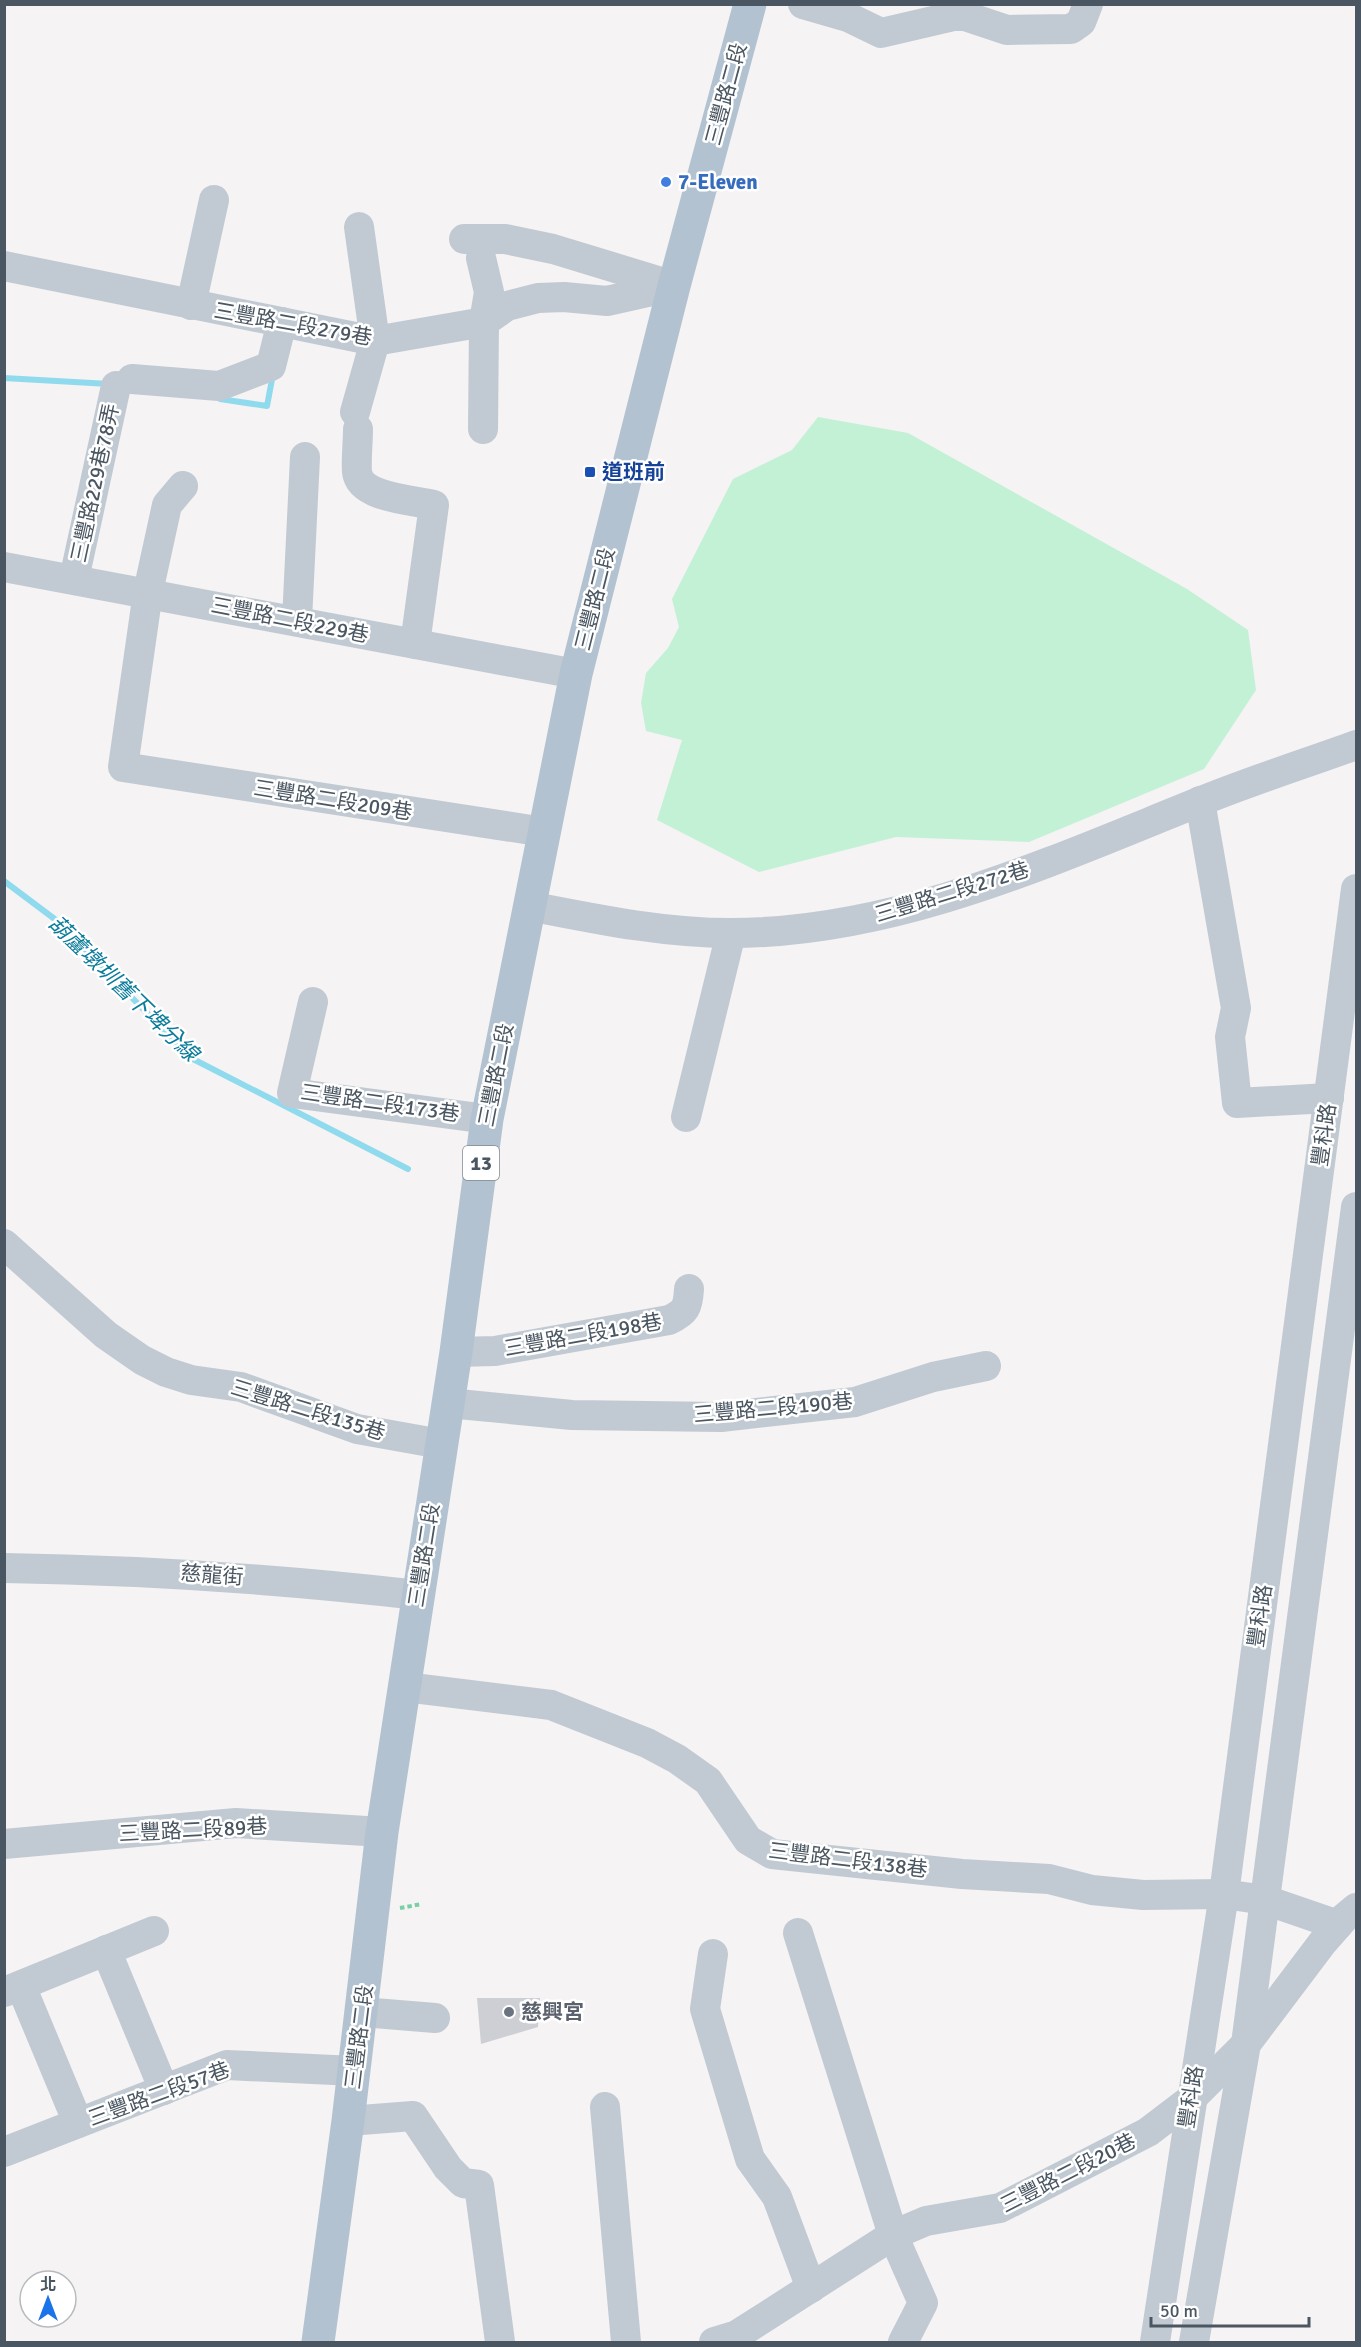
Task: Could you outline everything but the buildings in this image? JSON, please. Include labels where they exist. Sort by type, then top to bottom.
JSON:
[{"type":"main road","name":"三豐路二段","points":[[318,2343],[355,2072],[382,1832],[456,1352],[487,1119],[576,674],[674,285],[750,4]]},
{"type":"street","points":[[803,4],[848,17],[881,33],[954,16],[964,16],[1007,30],[1071,29],[1081,22],[1088,4]]},
{"type":"street","points":[[191,305],[214,200]]},
{"type":"street","points":[[359,227],[375,341],[356,420],[357,473],[362,484],[370,491],[435,505],[415,644]]},
{"type":"street","points":[[483,429],[484,322],[489,292],[472,249],[505,240],[553,249],[674,285]]},
{"type":"street","name":"三豐路二段279巷","points":[[4,266],[375,341],[484,322],[507,306],[538,298],[564,297],[607,301],[674,285]]},
{"type":"street","name":"三豐路229巷78弄","points":[[75,579],[124,382],[219,386],[230,382],[272,366],[282,322]]},
{"type":"street","points":[[297,620],[305,457]]},
{"type":"street","points":[[148,592],[167,505],[183,486]]},
{"type":"street","name":"三豐路二段229巷","points":[[4,567],[148,592],[576,674]]},
{"type":"street","name":"三豐路二段209巷","points":[[148,592],[123,768],[544,832]]},
{"type":"street","name":"三豐路二段272巷","points":[[529,906],[646,929],[732,933],[813,927],[863,919],[946,897],[1065,858],[1200,801],[1356,745]]},
{"type":"street","points":[[1200,801],[1236,1008],[1230,1037],[1237,1103],[1329,1098]]},
{"type":"street","name":"豐科路","points":[[1155,2343],[1190,2100],[1224,1894],[1356,889]]},
{"type":"street","points":[[686,1117],[732,933]]},
{"type":"street","name":"三豐路二段173巷","points":[[313,1002],[292,1092],[487,1119]]},
{"type":"street","name":"豐科路","points":[[1194,2343],[1246,2044],[1356,1208]]},
{"type":"street","name":"三豐路二段135巷","points":[[4,1244],[106,1335],[142,1360],[166,1371],[191,1380],[241,1386],[357,1429],[441,1444]]},
{"type":"street","name":"三豐路二段198巷","points":[[456,1352],[495,1351],[669,1320],[683,1314],[688,1307],[689,1289]]},
{"type":"street","name":"三豐路二段190巷","points":[[448,1403],[572,1415],[721,1417],[855,1402],[933,1377],[986,1366]]},
{"type":"street","name":"慈龍街","points":[[4,1568],[142,1570],[284,1580],[418,1595]]},
{"type":"street","name":"三豐路二段138巷","points":[[405,1687],[551,1705],[647,1743],[677,1759],[708,1781],[748,1840],[772,1854],[962,1874],[1049,1879],[1092,1890],[1133,1894],[1224,1894],[1347,1916]]},
{"type":"street","name":"三豐路二段89巷","points":[[4,1844],[236,1824],[382,1832]]},
{"type":"street","name":"三豐路二段20巷","points":[[718,2342],[737,2336],[893,2235],[926,2221],[1000,2208],[1148,2132],[1190,2100],[1246,2044],[1274,2009],[1300,1970],[1347,1916]]},
{"type":"street","points":[[78,2123],[13,1989],[154,1931]]},
{"type":"street","points":[[798,1933],[893,2235],[923,2303],[903,2343]]},
{"type":"street","points":[[106,1950],[164,2090]]},
{"type":"street","points":[[713,1954],[705,2009],[750,2159],[777,2197],[811,2288]]},
{"type":"street","points":[[362,2012],[435,2018]]},
{"type":"street","name":"三豐路二段57巷","points":[[4,2152],[227,2065],[355,2072]]},
{"type":"street","points":[[605,2107],[626,2343]]},
{"type":"street","points":[[348,2121],[413,2116],[448,2168],[463,2183],[479,2185],[500,2343]]},
{"type":"green space","points":[[818,417],[908,433],[1187,589],[1248,630],[1256,690],[1204,769],[1029,842],[896,837],[759,872],[657,820],[682,740],[646,731],[641,703],[646,673],[668,648],[679,627],[672,599],[733,479],[792,450]]},
{"type":"waterway","points":[[220,399],[267,406],[273,374]]},
{"type":"waterway","points":[[4,378],[109,384]]},
{"type":"waterway","name":"葫蘆墩圳舊下埤分線","points":[[4,881],[56,920],[191,1058],[408,1169]]},
{"type":"place","name":"7-Eleven","points":[[666,182]]},
{"type":"place","name":"道班前","points":[[590,472]]},
{"type":"place","name":"慈興宮","points":[[509,2012]]}]
